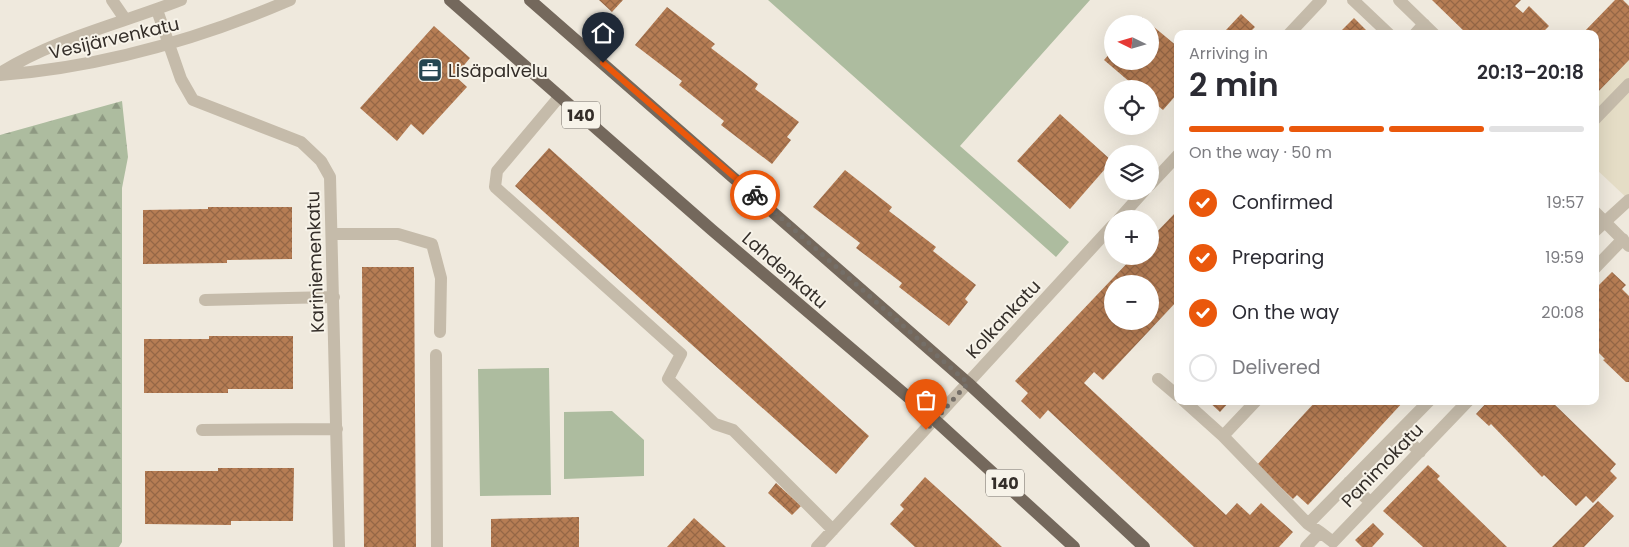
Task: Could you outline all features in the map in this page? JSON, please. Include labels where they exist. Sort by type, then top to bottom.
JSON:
[{"type":"main road","name":"Lahdenkatu","points":[[450,0],[712,230],[935,420],[1074,547]]},
{"type":"main road","name":"Lahdenkatu","points":[[530,0],[968,383],[1144,547]]},
{"type":"street","points":[[112,0],[125,19]]},
{"type":"street","name":"Vesijärvenkatu","points":[[0,74],[28,55],[96,28],[156,10],[181,0]]},
{"type":"street","name":"Vesijärvenkatu","points":[[0,74],[44,72],[103,62],[168,46],[290,0]]},
{"type":"street","points":[[1293,30],[1321,0]]},
{"type":"street","points":[[1353,0],[1385,30]]},
{"type":"street","points":[[1399,0],[1430,30]]},
{"type":"street","name":"Kariniemenkatu","points":[[156,10],[181,79],[193,100],[301,142],[321,161],[330,177],[333,234],[339,547]]},
{"type":"street","points":[[1419,30],[1424,24]]},
{"type":"street","points":[[1599,115],[1629,84]]},
{"type":"street","points":[[560,96],[497,171],[496,187],[681,354],[668,379],[715,424],[734,430],[833,530]]},
{"type":"street","points":[[1159,175],[1174,159]]},
{"type":"street","points":[[1127,210],[1136,200]]},
{"type":"street","points":[[1599,227],[1629,200]]},
{"type":"street","points":[[1599,216],[1626,243],[1599,265]]},
{"type":"street","points":[[333,234],[398,234],[432,244],[441,278],[440,332]]},
{"type":"street","name":"Kolkankatu","points":[[818,547],[1104,235]]},
{"type":"street","points":[[205,300],[334,297]]},
{"type":"street","points":[[436,355],[437,547]]},
{"type":"street","points":[[1158,379],[1174,393]]},
{"type":"street","points":[[1188,405],[1223,436],[1308,524]]},
{"type":"street","points":[[1223,436],[1252,405]]},
{"type":"street","name":"Panimokatu","points":[[1425,405],[1308,524],[1333,542],[1420,452],[1461,405]]},
{"type":"street","points":[[202,430],[336,429]]},
{"type":"street","points":[[1399,432],[1420,452]]},
{"type":"street","points":[[1350,482],[1370,502]]},
{"type":"street","points":[[1306,547],[1320,532]]},
{"type":"green space","points":[[768,0],[1090,0],[960,146],[1069,242],[1056,257]]},
{"type":"green space","points":[[122,101],[128,157],[122,188],[122,542],[119,547],[0,547],[0,135]]},
{"type":"green space","points":[[549,368],[551,495],[480,496],[478,369]]},
{"type":"green space","points":[[612,411],[644,440],[644,476],[564,479],[564,412]]},
{"type":"shaded area","points":[[1629,60],[1629,200],[1599,172],[1599,91]]},
{"type":"building","points":[[599,0],[623,0],[612,12]]},
{"type":"building","points":[[1432,0],[1521,0],[1515,6],[1523,13],[1529,6],[1549,26],[1545,30],[1463,30]]},
{"type":"building","points":[[1615,0],[1623,0],[1629,6],[1629,60],[1599,91],[1599,30],[1586,30]]},
{"type":"building","points":[[667,7],[715,44],[711,48],[758,84],[755,89],[799,122],[787,137],[791,140],[772,164],[721,125],[724,121],[679,85],[682,81],[635,45]]},
{"type":"building","points":[[1241,14],[1255,27],[1252,30],[1226,30]]},
{"type":"building","points":[[1354,18],[1366,30],[1342,30]]},
{"type":"building","points":[[434,26],[470,58],[455,76],[467,87],[423,135],[411,124],[397,141],[360,108]]},
{"type":"building","points":[[1159,31],[1174,44],[1174,98],[1163,110],[1159,107],[1159,80],[1127,80],[1116,70],[1159,70]]},
{"type":"building","points":[[1060,114],[1104,154],[1104,170],[1070,209],[1017,161]]},
{"type":"building","points":[[549,148],[869,436],[836,474],[515,186]]},
{"type":"building","points":[[845,170],[892,207],[889,211],[936,247],[933,251],[976,285],[965,299],[968,302],[949,326],[899,287],[902,283],[856,248],[860,243],[813,207]]},
{"type":"building","points":[[208,207],[292,207],[292,259],[227,260],[227,263],[143,264],[143,210],[208,209]]},
{"type":"building","points":[[1174,214],[1174,304],[1159,320],[1159,275],[1116,275],[1125,265],[1159,265],[1159,230]]},
{"type":"building","points":[[362,267],[414,267],[416,547],[364,547]]},
{"type":"building","points":[[1612,272],[1626,285],[1622,289],[1629,296],[1629,382],[1626,382],[1603,360],[1605,359],[1599,353],[1599,285]]},
{"type":"building","points":[[1104,288],[1104,330],[1150,330],[1103,380],[1094,372],[1084,383],[1226,515],[1237,503],[1250,515],[1261,503],[1293,532],[1279,547],[1194,547],[1048,410],[1040,419],[1021,401],[1028,393],[1015,381]]},
{"type":"building","points":[[209,336],[293,336],[293,389],[228,389],[228,393],[144,393],[144,339],[209,339]]},
{"type":"building","points":[[1212,405],[1226,405],[1220,412]]},
{"type":"building","points":[[1312,405],[1400,405],[1308,505],[1297,495],[1293,499],[1257,465]]},
{"type":"building","points":[[1484,405],[1555,405],[1616,464],[1610,471],[1617,478],[1593,503],[1586,496],[1576,506],[1544,475],[1542,477],[1491,424],[1489,426],[1476,414]]},
{"type":"building","points":[[1428,465],[1440,476],[1437,479],[1507,547],[1423,547],[1383,511]]},
{"type":"building","points":[[218,468],[294,468],[293,521],[231,521],[231,525],[145,524],[145,471],[218,471]]},
{"type":"building","points":[[925,477],[1002,547],[915,547],[890,524],[904,509],[900,505]]},
{"type":"building","points":[[776,483],[801,506],[792,515],[768,493]]},
{"type":"building","points":[[1598,501],[1614,516],[1584,547],[1552,547]]},
{"type":"building","points":[[579,517],[579,547],[491,547],[491,519]]},
{"type":"building","points":[[694,518],[726,547],[667,547]]},
{"type":"building","points":[[1373,523],[1384,534],[1372,547],[1362,547],[1355,540]]},
{"type":"way so far","points":[[755,195],[968,383],[926,430]]},
{"type":"place","name":"Lisäpalvelu","points":[[430,70]]},
{"type":"route","points":[[603,63],[755,195]]}]
